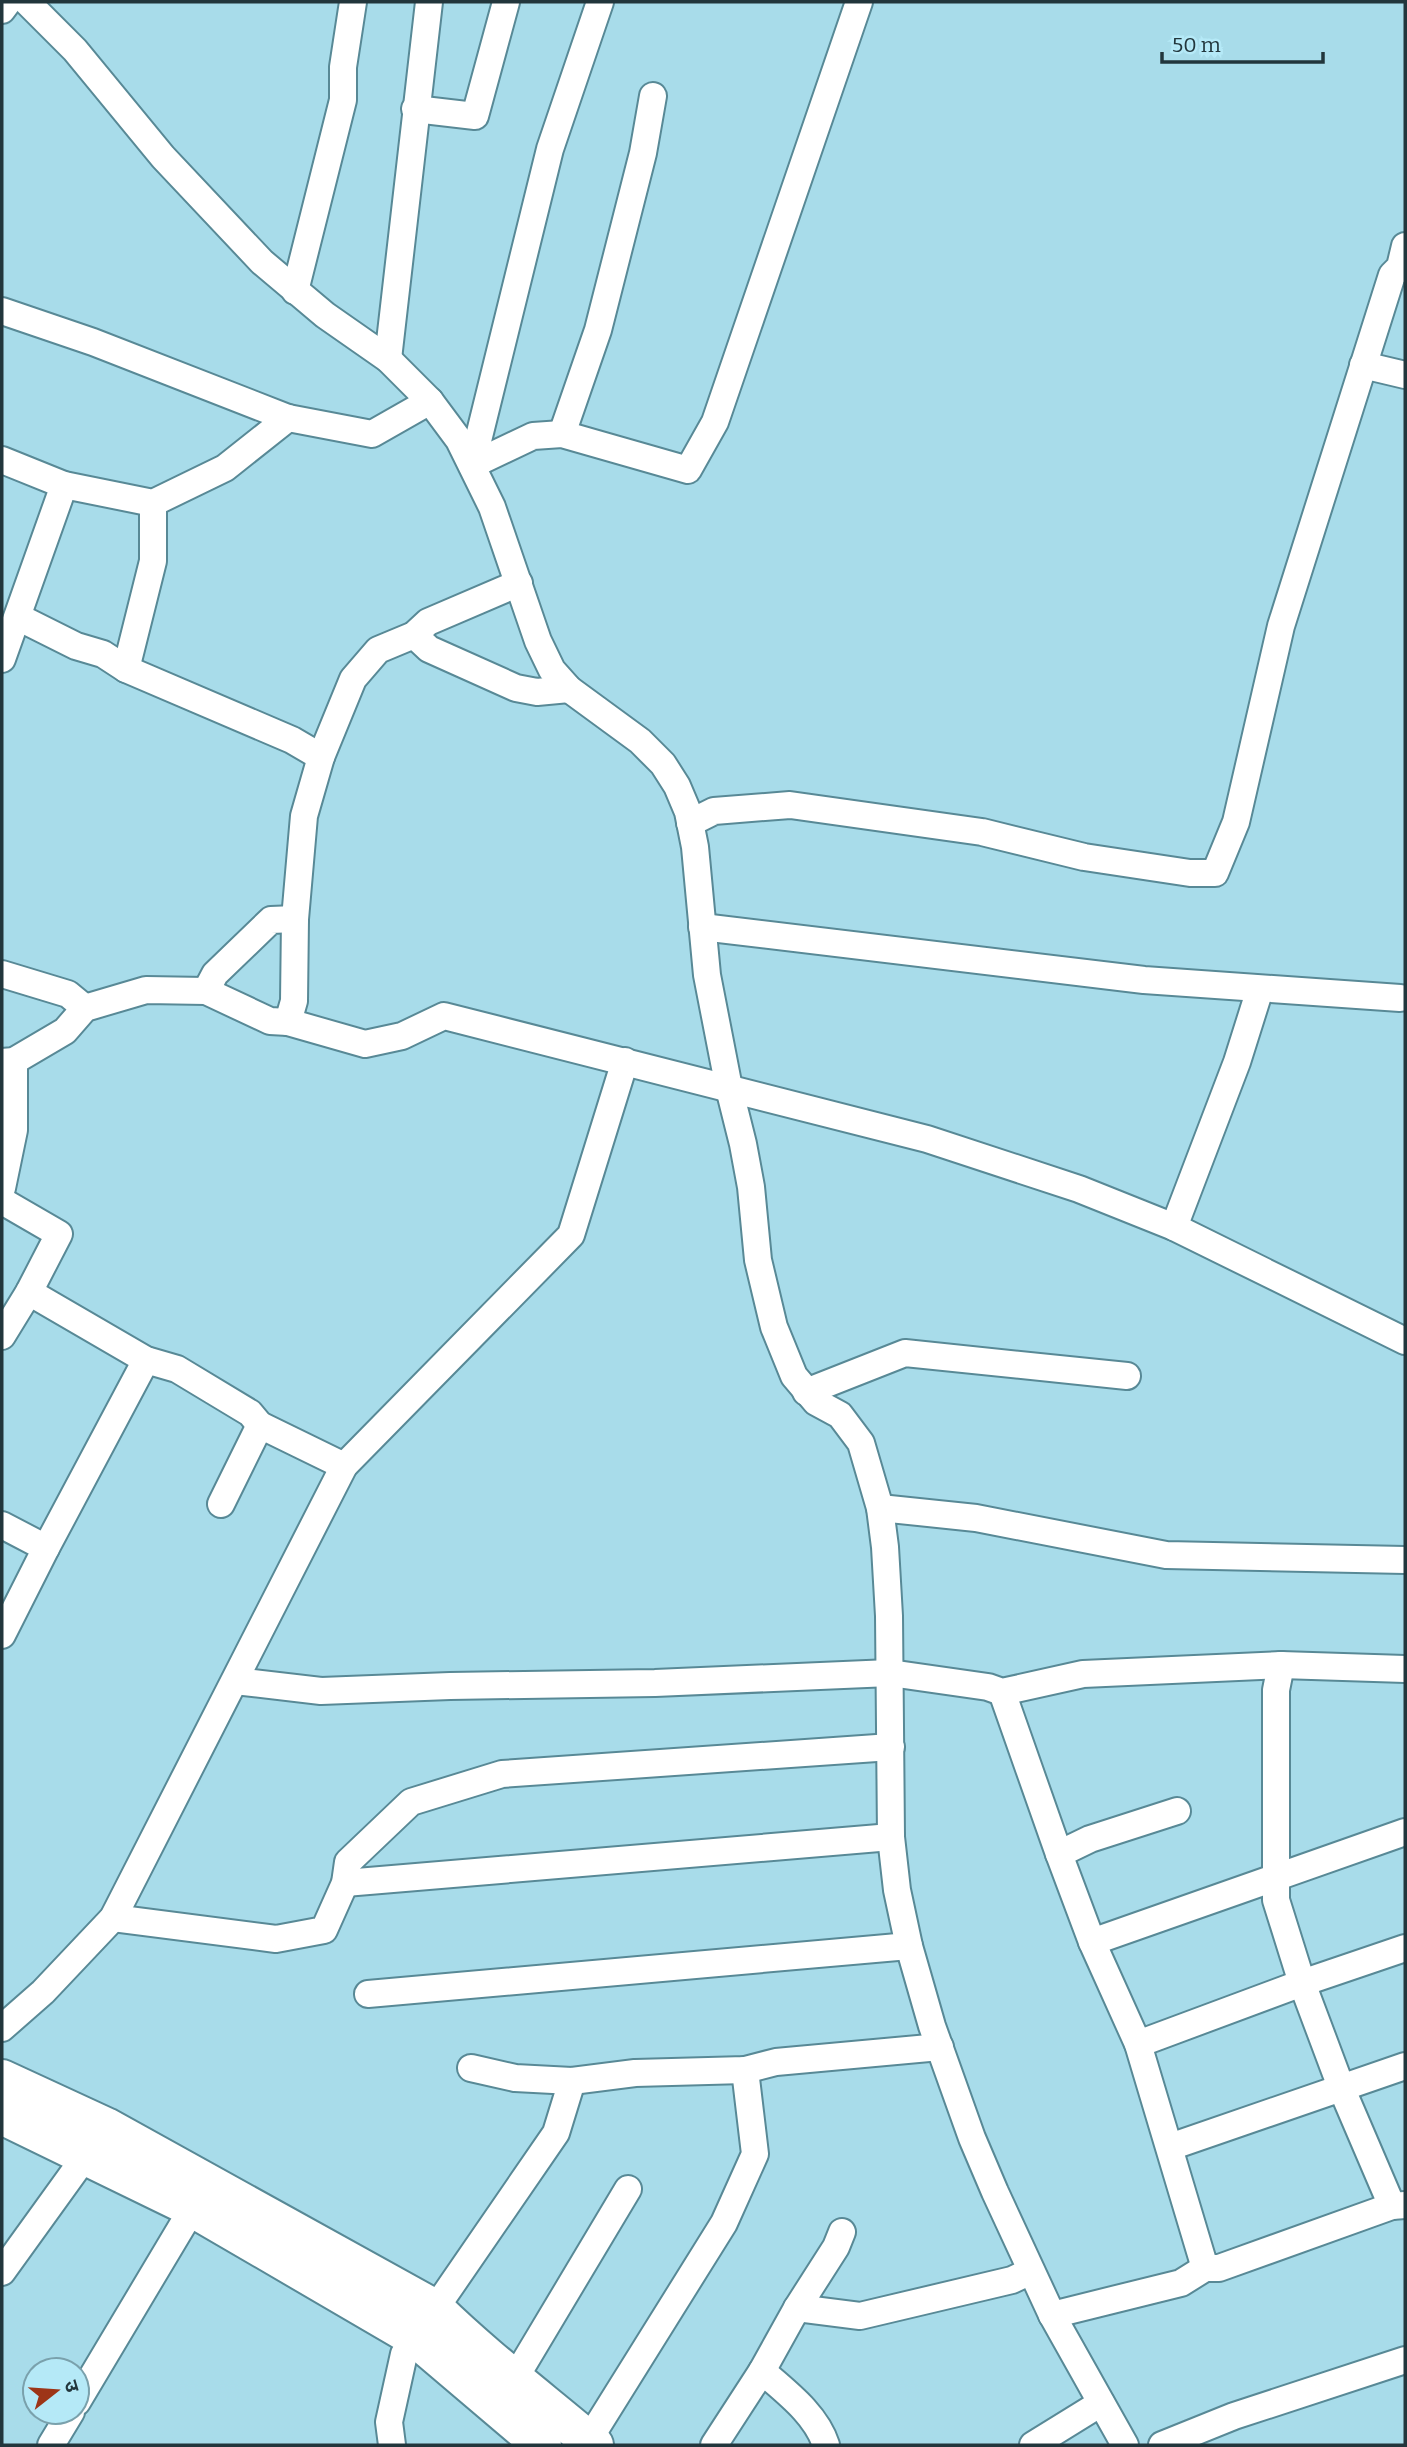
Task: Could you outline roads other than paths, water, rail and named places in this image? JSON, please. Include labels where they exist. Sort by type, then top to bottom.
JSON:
[{"type":"highway","points":[[2,2079],[96,2141],[200,2195],[425,2324],[470,2344],[515,2378],[591,2443]]},
{"type":"highway","points":[[2,2115],[96,2141]]},
{"type":"highway","points":[[425,2324],[542,2445]]},
{"type":"street","points":[[2,10],[8,2]]},
{"type":"street","points":[[26,2],[75,50],[163,157],[262,262],[295,291],[387,359],[430,401],[458,440],[492,507],[538,641],[552,670],[569,688],[640,741],[663,764],[677,786],[690,823],[707,975],[743,1144],[751,1188],[758,1260],[774,1327],[794,1376],[816,1402],[840,1415],[861,1443],[880,1508],[885,1547],[890,1673],[891,1837],[897,1890],[909,1946],[940,2047],[972,2137],[1052,2315],[1125,2445]]},
{"type":"street","points":[[295,291],[344,100],[343,68],[353,2]]},
{"type":"street","points":[[387,359],[429,2]]},
{"type":"street","points":[[415,109],[475,116],[506,2]]},
{"type":"street","points":[[472,465],[550,149],[600,2]]},
{"type":"street","points":[[472,465],[533,436],[562,434],[688,470],[715,422],[859,2]]},
{"type":"street","points":[[562,434],[598,330],[643,153],[653,96]]},
{"type":"street","points":[[690,823],[714,811],[790,805],[982,832],[1084,857],[1191,873],[1216,873],[1236,822],[1281,626],[1392,275],[1404,260]]},
{"type":"street","points":[[2,311],[93,342],[288,418],[372,434],[430,401]]},
{"type":"street","points":[[1363,365],[1405,374]]},
{"type":"street","points":[[2,460],[64,485],[153,503],[225,468],[288,418]]},
{"type":"street","points":[[2,659],[64,485]]},
{"type":"street","points":[[126,669],[153,561],[153,503]]},
{"type":"street","points":[[288,1022],[294,1001],[295,919],[304,816],[321,757],[353,680],[378,650],[414,635],[428,622],[519,583]]},
{"type":"street","points":[[18,617],[76,646],[103,654],[126,669],[292,740],[321,757]]},
{"type":"street","points":[[414,635],[429,649],[516,688],[537,692],[569,688]]},
{"type":"street","points":[[206,991],[215,974],[271,920],[295,919]]},
{"type":"street","points":[[702,926],[1144,980],[1400,998]]},
{"type":"street","points":[[2,974],[68,993],[85,1008]]},
{"type":"street","points":[[1174,1227],[1237,1062],[1260,989]]},
{"type":"street","points":[[2,1188],[14,1130],[8,1061],[65,1031],[85,1008],[146,990],[206,991],[270,1021],[288,1022],[365,1044],[402,1037],[443,1016],[927,1139],[1079,1189],[1174,1227],[1405,1341]]},
{"type":"street","points":[[2,2028],[43,1992],[113,1918],[344,1466],[572,1235],[625,1061]]},
{"type":"street","points":[[2,1201],[59,1234],[29,1292],[2,1336]]},
{"type":"street","points":[[29,1292],[146,1360],[177,1368],[250,1413],[260,1425],[344,1466]]},
{"type":"street","points":[[806,1392],[905,1353],[1128,1376]]},
{"type":"street","points":[[5,1620],[146,1360]]},
{"type":"street","points":[[220,1504],[260,1425]]},
{"type":"street","points":[[880,1508],[976,1518],[1166,1555],[1405,1560]]},
{"type":"street","points":[[2,1525],[46,1548]]},
{"type":"street","points":[[235,1681],[321,1691],[450,1686],[654,1684],[890,1673],[988,1687],[1002,1692],[1083,1674],[1281,1665],[1405,1669]]},
{"type":"street","points":[[1052,2315],[1181,2283],[1205,2268],[1220,2268],[1399,2205],[1341,2087],[1302,1983],[1276,1900],[1276,1690],[1281,1665]]},
{"type":"street","points":[[1002,1692],[1059,1854],[1093,1942],[1138,2044],[1205,2268]]},
{"type":"street","points":[[113,1918],[276,1939],[324,1930],[345,1883],[348,1862],[411,1802],[502,1774],[891,1747]]},
{"type":"street","points":[[1059,1854],[1090,1839],[1177,1811]]},
{"type":"street","points":[[1093,1942],[1405,1832]]},
{"type":"street","points":[[345,1883],[891,1837]]},
{"type":"street","points":[[369,1994],[909,1946]]},
{"type":"street","points":[[1138,2044],[1405,1948]]},
{"type":"street","points":[[471,2068],[515,2078],[572,2081],[635,2073],[745,2070],[776,2062],[940,2047]]},
{"type":"street","points":[[1170,2147],[1405,2066]]},
{"type":"street","points":[[591,2443],[724,2223],[755,2154],[745,2070]]},
{"type":"street","points":[[392,2445],[389,2422],[404,2354],[556,2133],[572,2081]]},
{"type":"street","points":[[2,2272],[96,2141]]},
{"type":"street","points":[[515,2378],[628,2189]]},
{"type":"street","points":[[91,2378],[200,2195]]},
{"type":"street","points":[[715,2445],[836,2247],[842,2232]]},
{"type":"street","points":[[797,2308],[860,2316],[1012,2280],[1031,2271]]},
{"type":"street","points":[[1162,2445],[1234,2416],[1405,2360]]},
{"type":"street","points":[[762,2371],[799,2404],[822,2433],[826,2445]]},
{"type":"street","points":[[1033,2445],[1101,2403]]},
{"type":"street","points":[[51,2445],[63,2426]]}]
